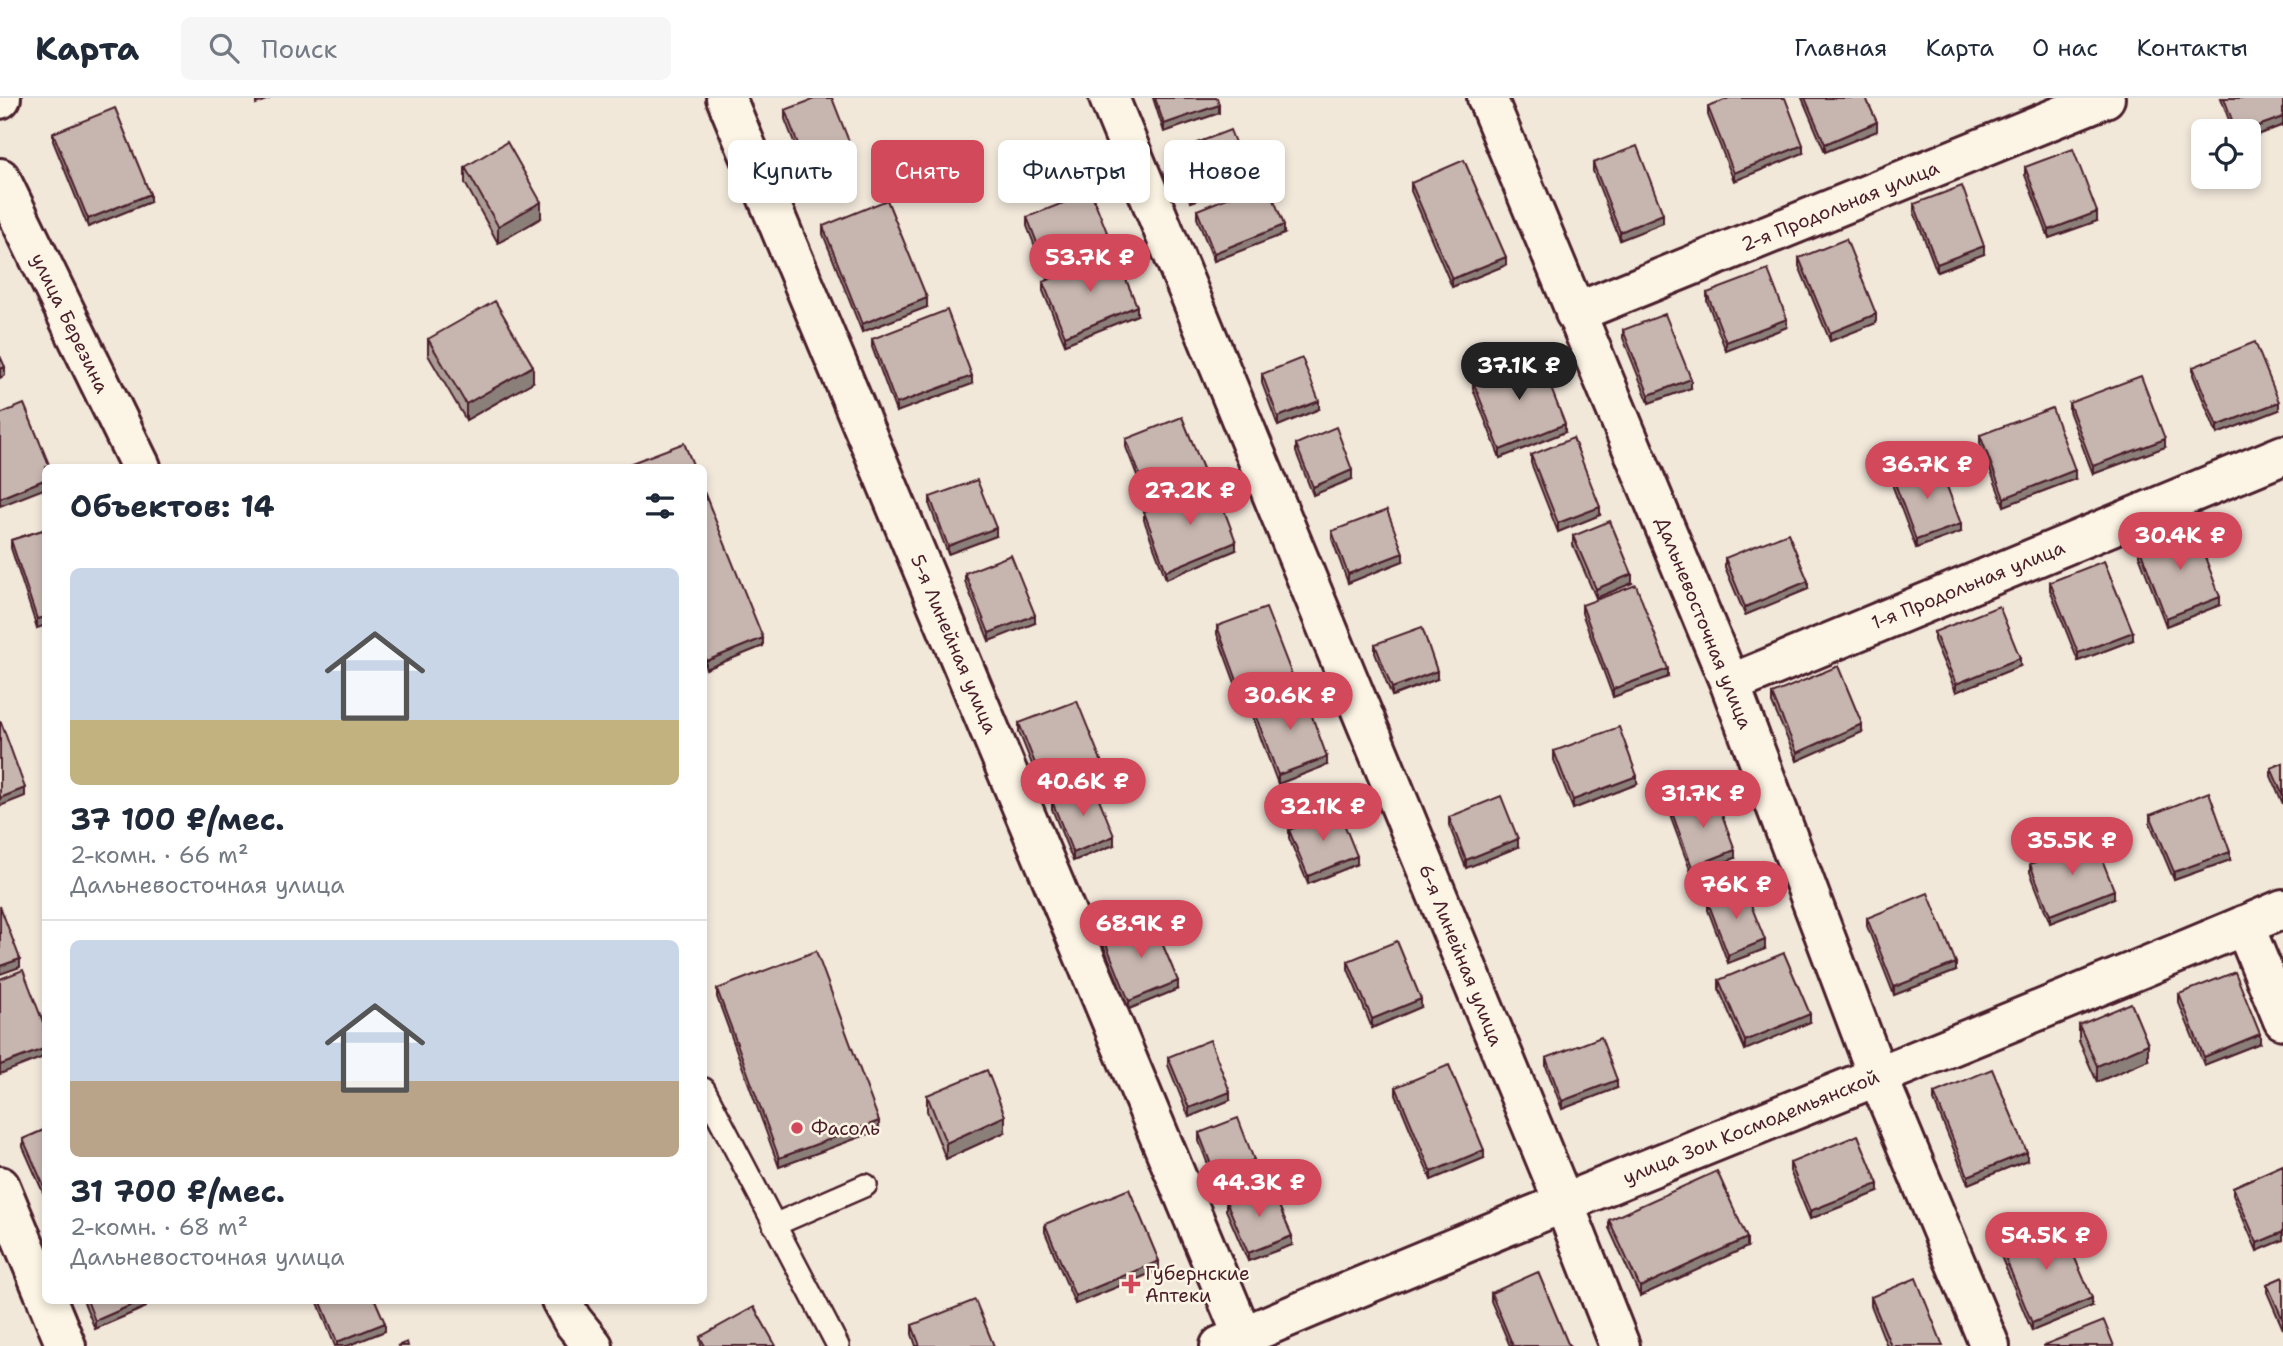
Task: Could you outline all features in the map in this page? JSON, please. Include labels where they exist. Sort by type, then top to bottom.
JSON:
[{"type":"street","name":"5-я Линейная улица","points":[[726,98],[1236,1343]]},
{"type":"street","name":"6-я Линейная улица","points":[[1109,98],[1563,1201],[1620,1346]]},
{"type":"street","name":"Дальневосточная улица","points":[[1487,98],[1730,684],[1878,1077],[1990,1346]]},
{"type":"street","name":"2-я Продольная улица","points":[[1575,313],[2105,98]]},
{"type":"street","name":"улица Березина","points":[[0,178],[140,464]]},
{"type":"street","name":"1-я Продольная улица","points":[[1730,684],[2283,455]]},
{"type":"street","name":"улица Зои Космодемьянской","points":[[1236,1343],[1563,1201],[1878,1077],[2283,909]]},
{"type":"street","points":[[2245,925],[2283,1020]]},
{"type":"street","points":[[0,1186],[42,1288]]},
{"type":"street","points":[[48,1304],[66,1346]]},
{"type":"street","points":[[563,1304],[593,1346]]},
{"type":"lane","points":[[707,1095],[838,1346]]},
{"type":"lane","points":[[774,1226],[866,1185]]},
{"type":"building","points":[[817,98],[832,98],[848,140],[797,140],[785,110]]},
{"type":"building","points":[[1155,98],[1217,98],[1219,105],[1164,124]]},
{"type":"building","points":[[1729,98],[1785,98],[1803,145],[1734,173],[1708,107]]},
{"type":"building","points":[[1805,98],[1866,98],[1877,122],[1825,144]]},
{"type":"building","points":[[2224,98],[2283,98],[2283,117],[2261,125],[2261,119],[2232,119]]},
{"type":"building","points":[[115,108],[150,194],[88,219],[53,133]]},
{"type":"building","points":[[1230,130],[1234,140],[1204,140]]},
{"type":"building","points":[[507,142],[541,202],[498,226],[465,167]]},
{"type":"building","points":[[1637,146],[1663,214],[1620,232],[1593,163]]},
{"type":"building","points":[[2073,149],[2097,212],[2049,230],[2025,167]]},
{"type":"building","points":[[1464,160],[1506,257],[1452,279],[1411,183]]},
{"type":"building","points":[[1962,186],[1984,246],[1937,264],[1914,204]]},
{"type":"building","points":[[880,203],[888,203],[927,298],[862,324],[823,226]]},
{"type":"building","points":[[1063,203],[1095,203],[1112,245],[1048,271],[1027,217]]},
{"type":"building","points":[[1214,203],[1275,203],[1284,225],[1214,253],[1197,210]]},
{"type":"building","points":[[1846,239],[1876,314],[1830,333],[1799,258]]},
{"type":"building","points":[[1115,253],[1137,306],[1065,336],[1043,282]]},
{"type":"building","points":[[1768,270],[1787,319],[1726,342],[1707,293]]},
{"type":"building","points":[[495,301],[533,366],[466,404],[428,339]]},
{"type":"building","points":[[947,310],[972,376],[896,404],[872,339]]},
{"type":"building","points":[[1665,314],[1691,379],[1649,395],[1623,330]]},
{"type":"building","points":[[2255,342],[2279,402],[2217,426],[2193,367]]},
{"type":"building","points":[[1538,355],[1565,424],[1500,450],[1473,381]]},
{"type":"building","points":[[0,356],[5,367],[0,369]]},
{"type":"building","points":[[1302,358],[1319,401],[1278,417],[1262,374]]},
{"type":"building","points":[[2141,376],[2165,439],[2093,466],[2069,403]]},
{"type":"building","points":[[24,404],[49,464],[42,464],[42,481],[0,498],[0,414]]},
{"type":"building","points":[[2052,408],[2075,470],[2004,498],[1980,435]]},
{"type":"building","points":[[1182,417],[1204,471],[1147,493],[1126,439]]},
{"type":"building","points":[[1336,427],[1352,470],[1313,487],[1296,444]]},
{"type":"building","points":[[1573,438],[1600,507],[1558,523],[1531,455]]},
{"type":"building","points":[[684,443],[693,464],[629,464]]},
{"type":"building","points":[[1938,462],[1961,524],[1916,540],[1893,478]]},
{"type":"building","points":[[977,480],[996,528],[948,546],[930,497]]},
{"type":"building","points":[[1214,483],[1236,542],[1166,571],[1144,512]]},
{"type":"building","points":[[707,499],[763,638],[707,661]]},
{"type":"building","points":[[1387,510],[1403,553],[1348,574],[1332,531]]},
{"type":"building","points":[[1610,521],[1632,574],[1596,589],[1573,536]]},
{"type":"building","points":[[2193,525],[2220,597],[2166,618],[2139,546]]},
{"type":"building","points":[[42,530],[42,618],[37,619],[11,540]]},
{"type":"building","points":[[1788,533],[1808,581],[1745,607],[1725,558]]},
{"type":"building","points":[[1011,555],[1035,615],[989,633],[965,573]]},
{"type":"building","points":[[2104,561],[2133,632],[2078,653],[2050,582]]},
{"type":"building","points":[[1636,585],[1668,669],[1613,689],[1582,605]]},
{"type":"building","points":[[1999,606],[2020,658],[1956,684],[1934,632]]},
{"type":"building","points":[[1266,608],[1292,675],[1242,694],[1217,626]]},
{"type":"building","points":[[1422,627],[1437,671],[1392,688],[1375,644]]},
{"type":"building","points":[[1838,666],[1862,724],[1797,753],[1772,694]]},
{"type":"building","points":[[1302,689],[1327,757],[1278,775],[1253,708]]},
{"type":"building","points":[[1077,701],[1102,763],[1044,786],[1019,723]]},
{"type":"building","points":[[0,722],[25,788],[0,798]]},
{"type":"building","points":[[1619,727],[1637,776],[1573,800],[1554,751]]},
{"type":"building","points":[[2283,763],[2283,796],[2271,768]]},
{"type":"building","points":[[1093,784],[1114,836],[1073,853],[1052,801]]},
{"type":"building","points":[[2209,792],[2230,852],[2174,872],[2150,815]]},
{"type":"building","points":[[1714,793],[1735,850],[1692,867],[1671,810]]},
{"type":"building","points":[[1501,796],[1518,839],[1466,860],[1449,817]]},
{"type":"building","points":[[1338,809],[1357,856],[1308,876],[1289,830]]},
{"type":"building","points":[[2094,839],[2114,890],[2050,915],[2030,864]]},
{"type":"building","points":[[1744,888],[1765,940],[1728,955],[1708,902]]},
{"type":"building","points":[[1928,893],[1956,963],[1894,987],[1867,918]]},
{"type":"building","points":[[0,906],[20,959],[0,966]]},
{"type":"building","points":[[1152,919],[1178,981],[1129,1001],[1104,939]]},
{"type":"building","points":[[1397,941],[1421,999],[1372,1019],[1348,961]]},
{"type":"building","points":[[816,951],[879,1121],[779,1158],[717,989]]},
{"type":"building","points":[[1784,953],[1810,1014],[1745,1041],[1719,980]]},
{"type":"building","points":[[23,970],[42,1020],[42,1049],[0,1065],[0,979]]},
{"type":"building","points":[[2235,972],[2260,1034],[2204,1057],[2179,994]]},
{"type":"building","points":[[2131,1003],[2148,1044],[2097,1066],[2079,1025]]},
{"type":"building","points":[[1601,1037],[1617,1080],[1562,1101],[1546,1058]]},
{"type":"building","points":[[1210,1040],[1230,1092],[1189,1108],[1168,1057]]},
{"type":"building","points":[[1449,1065],[1484,1150],[1431,1172],[1396,1087]]},
{"type":"building","points":[[1992,1069],[2027,1152],[1968,1176],[1934,1093]]},
{"type":"building","points":[[987,1070],[1005,1116],[946,1143],[927,1095]]},
{"type":"building","points":[[1238,1118],[1254,1160],[1215,1175],[1199,1133]]},
{"type":"building","points":[[42,1131],[42,1182],[23,1139]]},
{"type":"building","points":[[1858,1135],[1878,1184],[1810,1211],[1790,1163]]},
{"type":"building","points":[[2283,1165],[2283,1232],[2257,1243],[2233,1187]]},
{"type":"building","points":[[1717,1171],[1747,1238],[1640,1287],[1609,1220]]},
{"type":"building","points":[[1270,1185],[1292,1236],[1248,1253],[1226,1201]]},
{"type":"building","points":[[1129,1189],[1159,1261],[1075,1296],[1045,1224]]},
{"type":"building","points":[[2059,1221],[2092,1298],[2032,1323],[2000,1245]]},
{"type":"building","points":[[1538,1272],[1569,1346],[1513,1346],[1491,1293]]},
{"type":"building","points":[[2283,1277],[2283,1320],[2267,1284]]},
{"type":"building","points":[[1916,1278],[1943,1346],[1891,1346],[1871,1297]]},
{"type":"building","points":[[975,1300],[994,1346],[920,1346],[912,1325]]},
{"type":"building","points":[[89,1304],[134,1304],[95,1321]]},
{"type":"building","points":[[322,1304],[377,1304],[385,1323],[337,1342]]},
{"type":"building","points":[[754,1307],[776,1346],[705,1346],[700,1337]]},
{"type":"building","points":[[2104,1321],[2114,1346],[2044,1346],[2044,1345]]},
{"type":"place","name":"Фасоль","points":[[797,1128]]},
{"type":"place","name":"Губернские Аптеки","points":[[1131,1284]]}]
